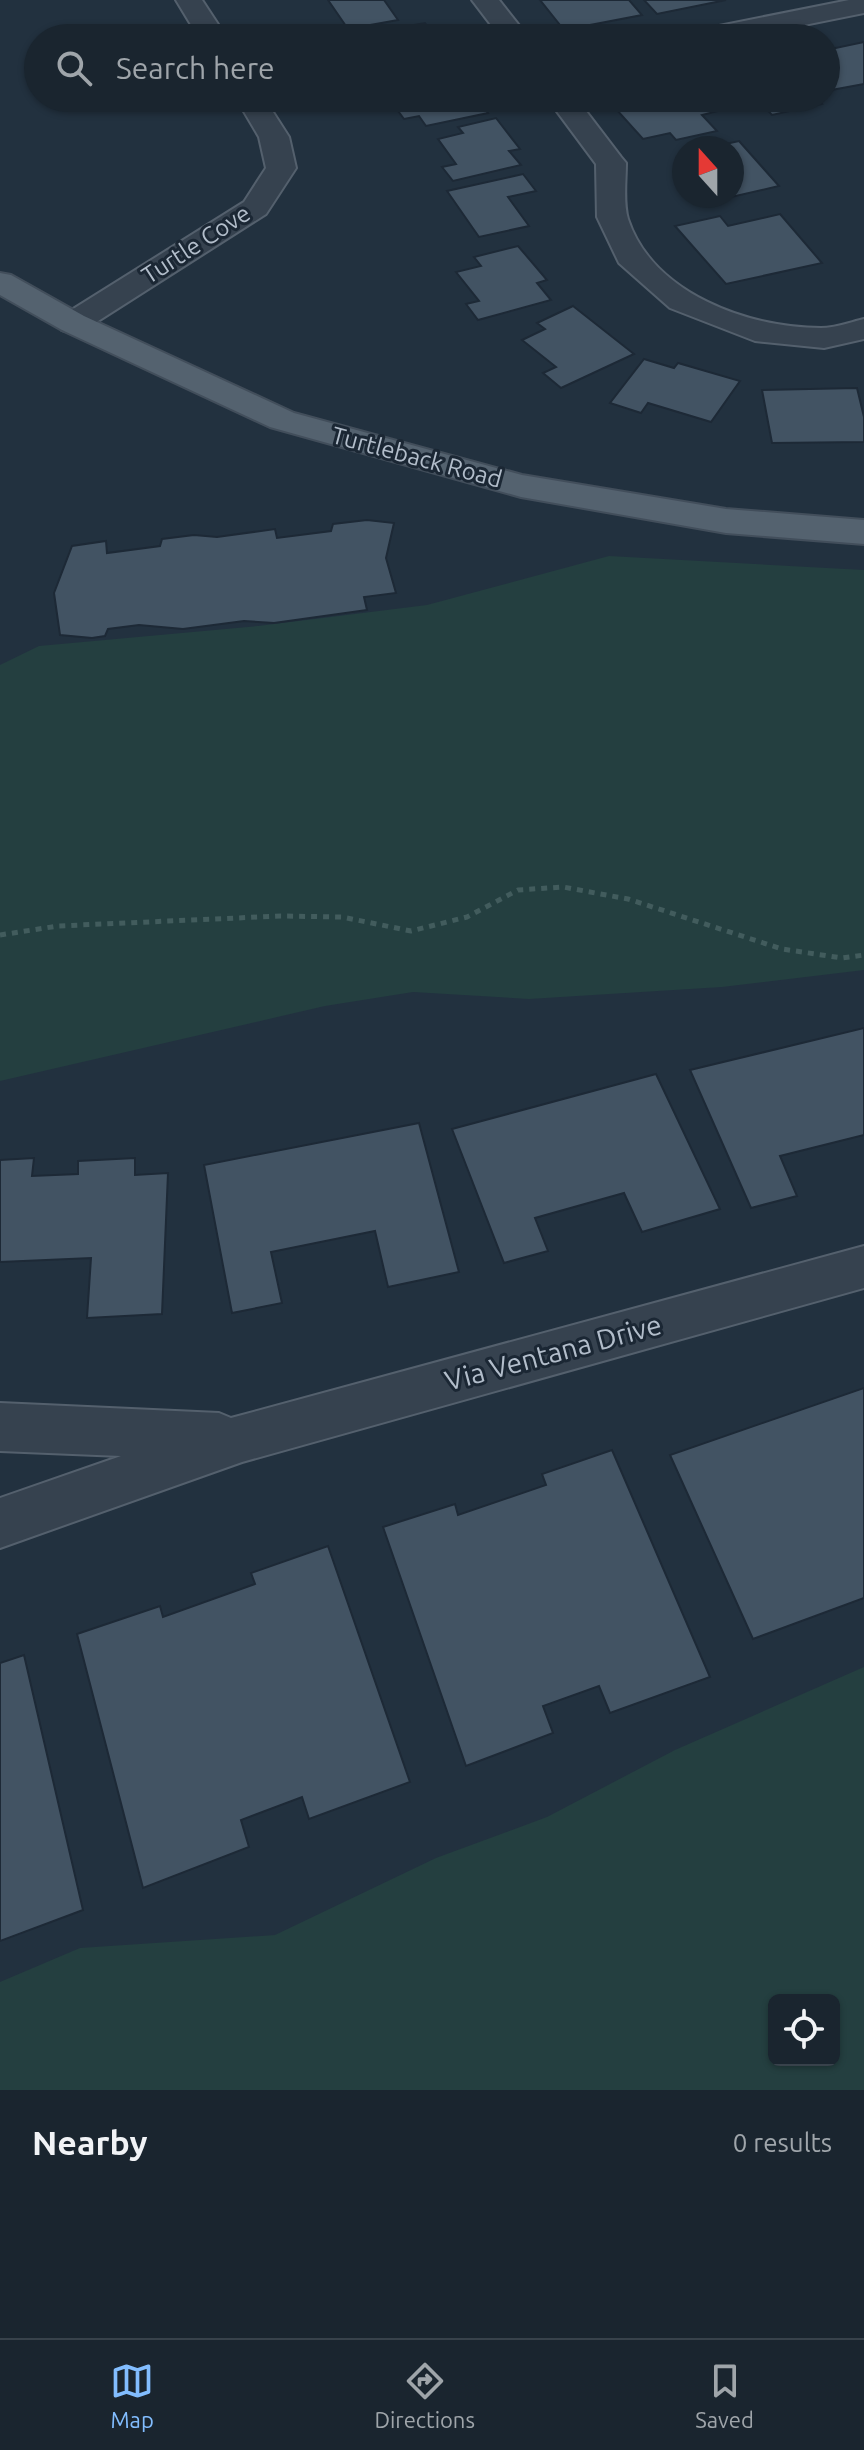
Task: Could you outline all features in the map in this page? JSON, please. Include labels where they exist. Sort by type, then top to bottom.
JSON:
[{"type":"main road","name":"Turtleback Road","points":[[0,282],[73,323],[282,420],[521,486],[726,521],[864,532]]},
{"type":"street","points":[[189,0],[204,24]]},
{"type":"street","points":[[485,0],[504,24]]},
{"type":"street","points":[[769,24],[864,5]]},
{"type":"street","name":"Turtle Cove","points":[[73,323],[255,208],[281,168],[274,137],[259,112]]},
{"type":"street","points":[[572,112],[611,163],[612,217],[635,263],[681,301],[755,331],[824,338],[864,329]]},
{"type":"street","name":"Via Ventana Drive","points":[[0,1523],[242,1438],[864,1267]]},
{"type":"street","name":"Via Ventana Drive","points":[[0,1427],[242,1438]]},
{"type":"path","points":[[0,935],[58,926],[281,916],[342,917],[411,931],[467,917],[518,890],[563,887],[628,899],[782,949],[842,958],[864,955]]},
{"type":"green space","points":[[609,556],[864,570],[864,970],[722,987],[529,999],[413,992],[325,1006],[0,1081],[0,665],[39,646],[258,626],[427,605]]},
{"type":"green space","points":[[864,1667],[864,2090],[0,2090],[0,1982],[80,1948],[275,1935],[436,1858],[547,1817],[675,1750]]},
{"type":"building","points":[[328,0],[384,0],[398,20],[376,24],[345,24]]},
{"type":"building","points":[[540,0],[629,0],[642,15],[595,24],[559,24]]},
{"type":"building","points":[[644,0],[726,0],[657,14]]},
{"type":"building","points":[[864,42],[864,84],[840,88],[840,47]]},
{"type":"building","points":[[399,112],[488,113],[426,126],[419,116],[404,119]]},
{"type":"building","points":[[619,112],[714,112],[702,115],[717,131],[694,136],[673,136],[670,133],[643,139]]},
{"type":"building","points":[[496,118],[520,149],[509,151],[521,165],[453,181],[442,167],[456,164],[438,139],[463,133],[458,127]]},
{"type":"building","points":[[744,147],[779,186],[744,194]]},
{"type":"building","points":[[523,174],[536,191],[508,197],[529,226],[479,237],[447,191]]},
{"type":"building","points":[[780,214],[822,263],[726,284],[675,226],[720,216],[728,226]]},
{"type":"building","points":[[518,246],[547,280],[537,283],[551,300],[478,320],[466,304],[479,301],[456,272],[481,266],[474,257]]},
{"type":"building","points":[[573,306],[634,354],[561,388],[543,373],[556,367],[522,340],[545,329],[537,323]]},
{"type":"building","points":[[644,359],[674,368],[678,363],[740,381],[711,422],[648,403],[641,413],[610,403]]},
{"type":"building","points":[[857,388],[864,417],[864,442],[772,443],[762,390]]},
{"type":"building","points":[[367,520],[394,523],[386,558],[396,593],[364,597],[367,610],[274,623],[244,621],[183,629],[139,625],[108,629],[105,636],[92,638],[60,635],[54,593],[72,546],[106,541],[107,553],[160,546],[162,539],[194,535],[217,537],[275,529],[277,538],[331,531],[333,524]]},
{"type":"building","points":[[864,1028],[864,1135],[780,1156],[797,1196],[751,1208],[690,1070]]},
{"type":"building","points":[[656,1074],[720,1209],[642,1232],[624,1193],[535,1218],[548,1251],[504,1263],[452,1129]]},
{"type":"building","points":[[419,1123],[459,1272],[388,1287],[375,1231],[271,1252],[282,1303],[232,1313],[204,1165]]},
{"type":"building","points":[[34,1158],[32,1176],[78,1174],[78,1161],[135,1158],[135,1175],[168,1173],[162,1314],[87,1318],[91,1258],[0,1262],[0,1160]]},
{"type":"building","points":[[864,1388],[864,1598],[753,1639],[670,1455]]},
{"type":"building","points":[[612,1450],[710,1677],[610,1713],[599,1686],[543,1706],[553,1733],[466,1766],[383,1527],[455,1504],[458,1515],[546,1485],[542,1474]]},
{"type":"building","points":[[328,1546],[410,1782],[309,1819],[302,1797],[241,1820],[249,1847],[143,1888],[77,1634],[160,1606],[163,1617],[255,1584],[251,1573]]},
{"type":"building","points":[[24,1655],[83,1910],[0,1941],[0,1663]]}]
